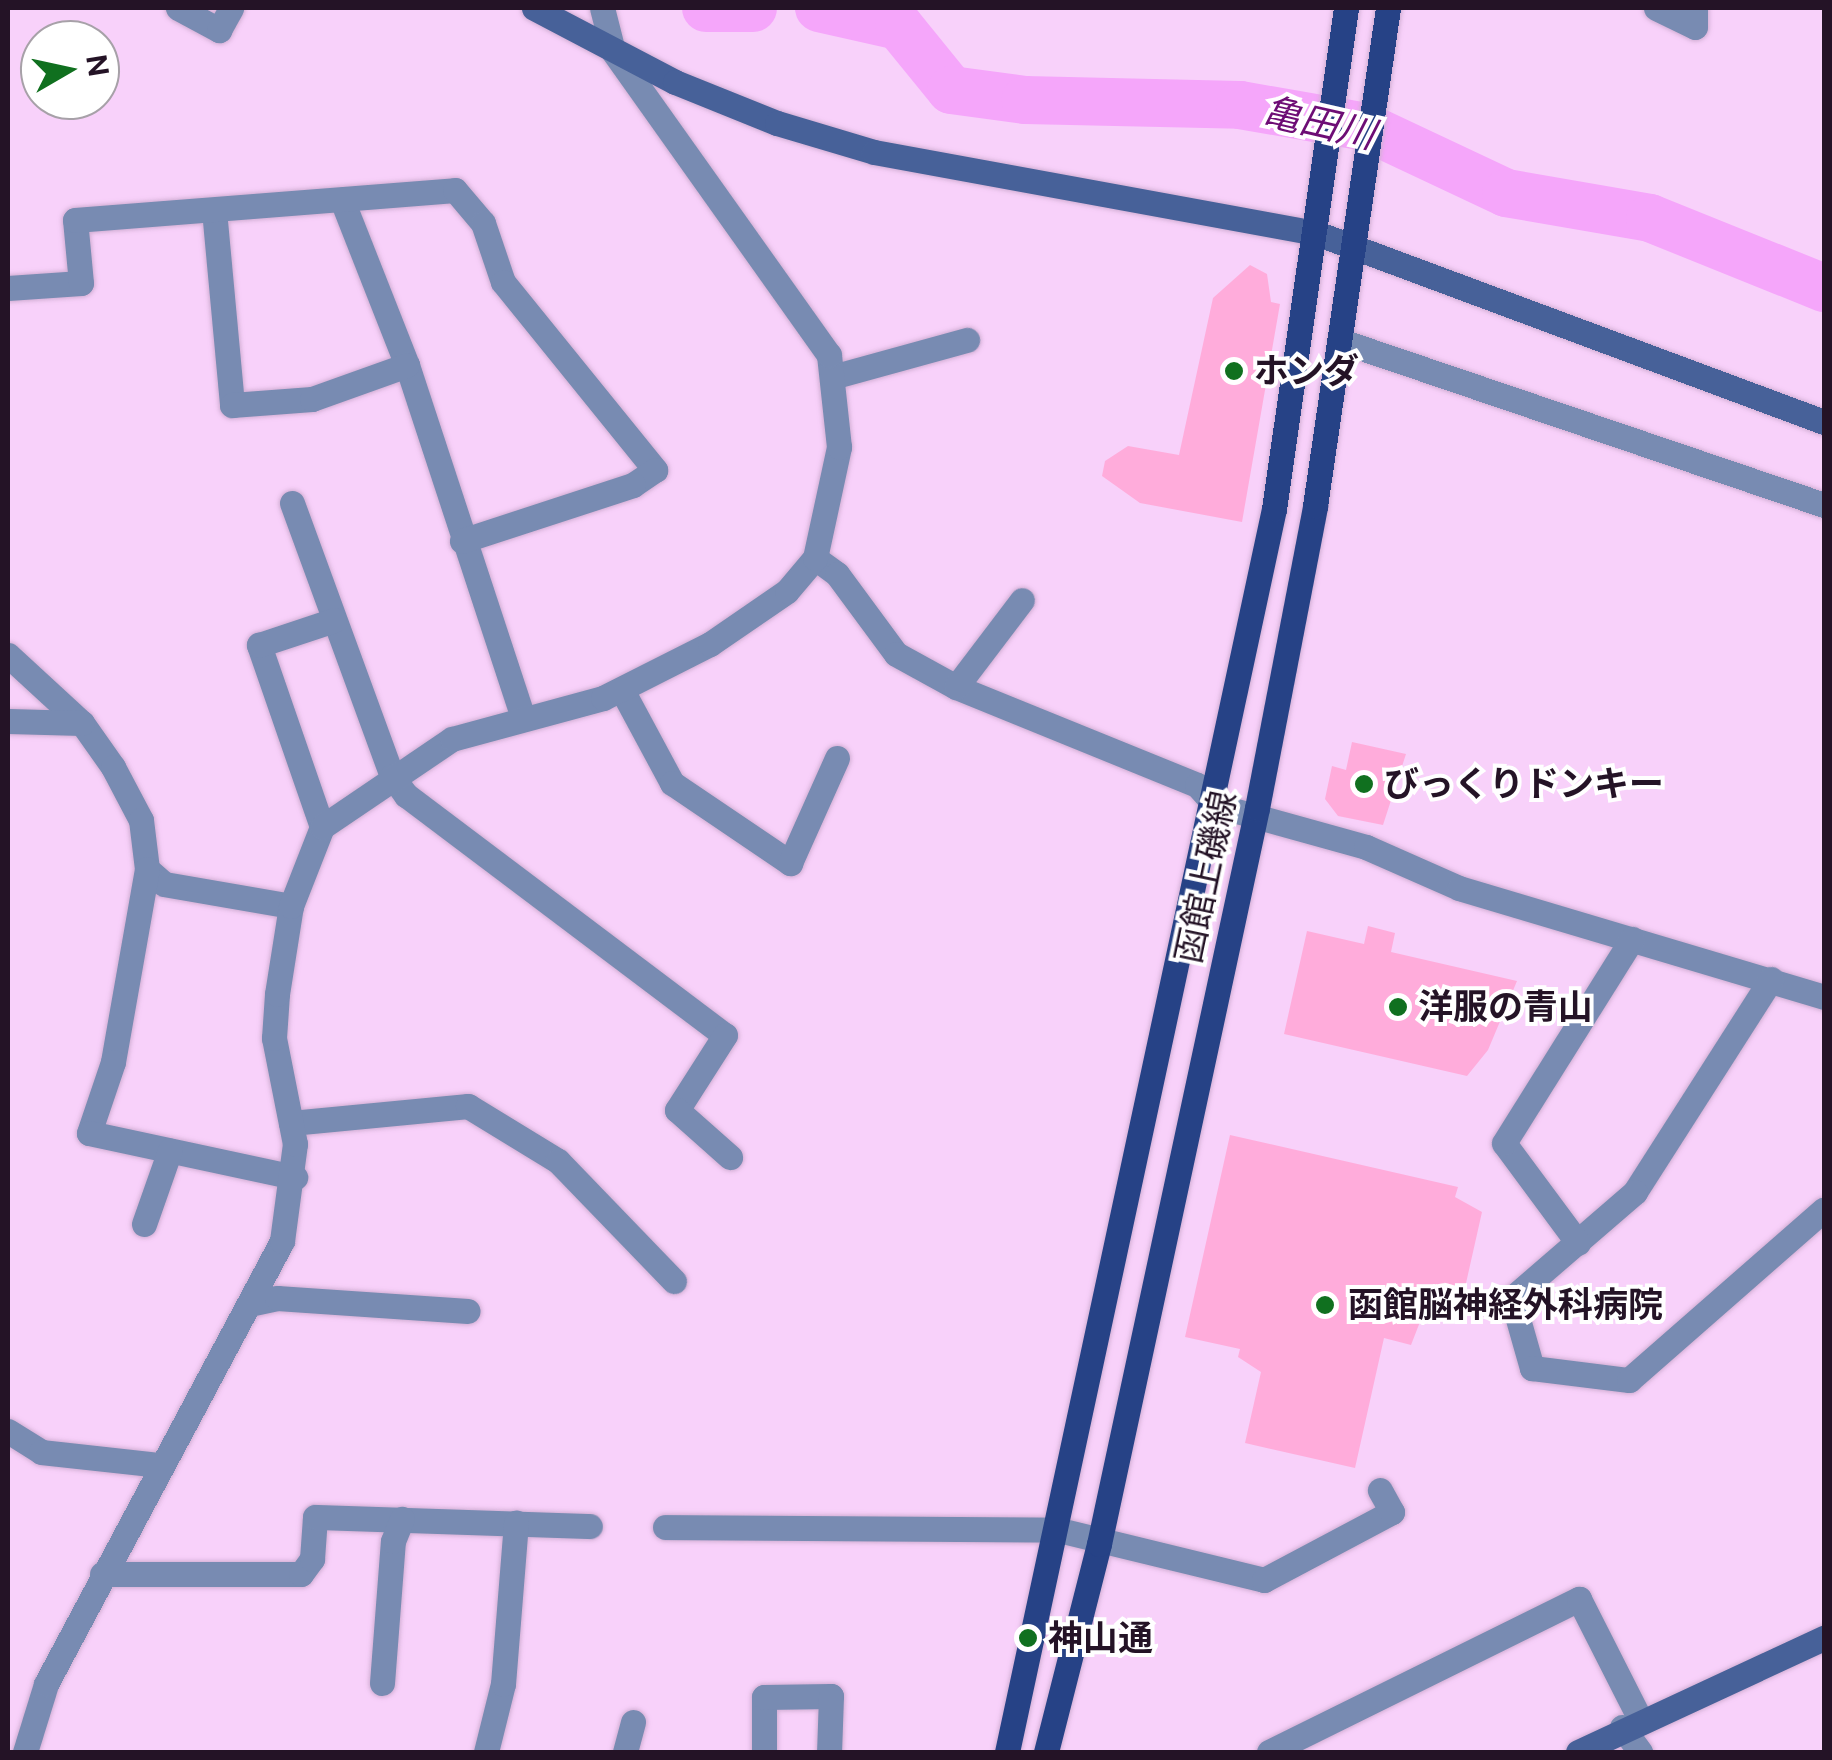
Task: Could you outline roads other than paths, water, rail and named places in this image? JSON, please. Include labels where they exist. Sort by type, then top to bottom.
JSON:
[{"type":"main road","name":"函館上磯線","points":[[1007,1752],[1059,1530],[1215,805],[1274,509],[1346,8]]},
{"type":"main road","name":"函館上磯線","points":[[1046,1752],[1099,1544],[1254,821],[1368,178],[1388,8]]},
{"type":"street","points":[[178,8],[220,30],[231,8]]},
{"type":"street","points":[[534,8],[722,103],[874,152],[1316,233],[1824,422]]},
{"type":"street","points":[[25,1752],[46,1684],[158,1465],[254,1304],[282,1241],[295,1178],[291,1123],[274,1038],[291,906],[322,827],[452,739],[522,715],[622,690],[710,644],[787,591],[814,558],[839,447],[836,376],[793,298],[613,51],[602,8]]},
{"type":"street","points":[[1656,8],[1695,27],[1695,8]]},
{"type":"street","points":[[8,288],[81,283],[75,220],[455,190],[483,223],[502,282],[655,470],[633,485],[462,540]]},
{"type":"street","points":[[342,200],[407,364],[522,715]]},
{"type":"street","points":[[214,210],[232,405],[312,399],[407,364]]},
{"type":"street","points":[[836,376],[967,340]]},
{"type":"street","points":[[1341,340],[1824,505]]},
{"type":"street","points":[[292,503],[392,776],[406,795],[725,1035],[677,1110],[730,1157]]},
{"type":"street","points":[[814,558],[837,574],[896,654],[956,687],[1197,785],[1215,805],[1254,821],[1366,847],[1459,888],[1824,997]]},
{"type":"street","points":[[956,687],[1022,600]]},
{"type":"street","points":[[322,827],[259,645],[334,620]]},
{"type":"street","points":[[8,655],[82,724],[133,798],[147,869],[114,1062],[88,1133],[295,1178]]},
{"type":"street","points":[[622,690],[672,782],[790,863],[837,758]]},
{"type":"street","points":[[8,722],[82,724]]},
{"type":"street","points":[[147,869],[164,884],[291,906]]},
{"type":"street","points":[[1578,1243],[1504,1143],[1632,938]]},
{"type":"street","points":[[1771,980],[1635,1192],[1512,1298],[1532,1368],[1629,1380],[1824,1209]]},
{"type":"street","points":[[291,1123],[468,1106],[558,1161],[674,1282]]},
{"type":"street","points":[[144,1224],[170,1150]]},
{"type":"street","points":[[254,1304],[277,1298],[468,1311]]},
{"type":"street","points":[[8,1431],[41,1452],[158,1465]]},
{"type":"street","points":[[665,1526],[1059,1530],[1099,1544],[1264,1580],[1392,1512],[1380,1490]]},
{"type":"street","points":[[102,1574],[301,1574],[312,1559],[315,1518],[590,1526]]},
{"type":"street","points":[[382,1684],[393,1541],[402,1519]]},
{"type":"street","points":[[486,1752],[502,1684],[516,1523]]},
{"type":"street","points":[[1269,1752],[1579,1599],[1640,1752]]},
{"type":"street","points":[[1578,1752],[1631,1723],[1824,1638]]},
{"type":"street","points":[[764,1752],[764,1697],[831,1696],[829,1752]]},
{"type":"street","points":[[625,1752],[633,1722]]},
{"type":"waterway","name":"亀田川","points":[[706,8],[753,8]]},
{"type":"waterway","name":"亀田川","points":[[819,8],[899,26],[951,90],[1025,100],[1240,105],[1366,127],[1506,193],[1650,218],[1824,288]]},
{"type":"place","name":"ホンダ","points":[[1234,371]]},
{"type":"place","name":"びっくりドンキー","points":[[1364,784]]},
{"type":"place","name":"洋服の青山","points":[[1398,1007]]},
{"type":"place","name":"函館脳神経外科病院","points":[[1325,1305]]},
{"type":"place","name":"神山通","points":[[1028,1638]]}]
